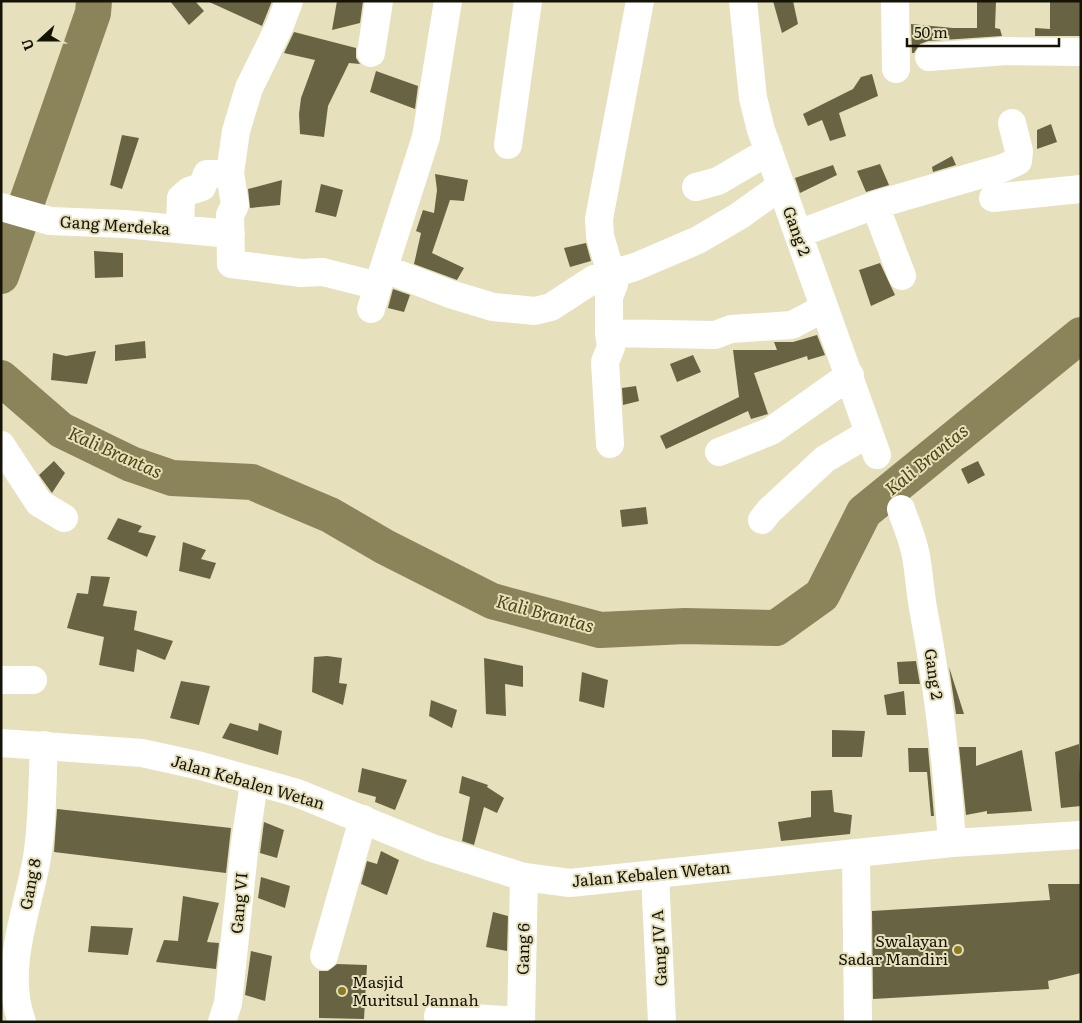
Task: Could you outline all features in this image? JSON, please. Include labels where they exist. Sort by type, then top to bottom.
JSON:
[{"type":"street","points":[[289,1],[243,105],[236,132],[230,172],[235,205],[230,215],[233,276],[323,272],[378,288],[450,294],[493,307],[535,311],[551,308],[594,280],[635,268],[698,240],[739,216],[781,186]]},
{"type":"street","points":[[371,54],[379,1]]},
{"type":"street","points":[[378,288],[426,137],[448,1]]},
{"type":"street","points":[[508,145],[528,1]]},
{"type":"street","points":[[610,444],[605,362],[611,347],[609,297],[614,284],[600,236],[600,211],[640,1]]},
{"type":"street","name":"Gang 2","points":[[743,1],[754,98],[769,151],[873,444],[826,459],[762,520]]},
{"type":"street","points":[[895,1],[896,69]]},
{"type":"street","points":[[929,57],[1006,51],[1081,52]]},
{"type":"street","points":[[798,234],[876,205],[941,184],[1003,168],[1018,161],[1019,151],[1012,123]]},
{"type":"street","points":[[696,187],[718,181],[769,151]]},
{"type":"street","points":[[180,229],[181,198],[189,191],[202,187],[207,174],[230,172]]},
{"type":"street","points":[[993,198],[1081,188]]},
{"type":"street","points":[[876,205],[902,276]]},
{"type":"street","name":"Gang Merdeka","points":[[1,207],[50,221],[231,234]]},
{"type":"street","points":[[609,333],[715,335],[731,329],[792,325],[824,308]]},
{"type":"street","points":[[719,452],[771,431],[850,375]]},
{"type":"street","points":[[1,444],[28,489],[39,503],[64,518]]},
{"type":"street","name":"Gang 2","points":[[901,509],[910,532],[916,556],[917,572],[933,661],[948,774],[952,843]]},
{"type":"street","points":[[1,680],[33,680]]},
{"type":"street","name":"Jalan Kebalen Wetan","points":[[1,743],[142,753],[201,766],[254,783],[297,793],[432,848],[524,877],[570,883],[952,843],[1081,835]]},
{"type":"street","name":"Gang 8","points":[[22,1022],[16,1003],[15,966],[36,862],[44,745]]},
{"type":"street","name":"Gang VI","points":[[222,1022],[228,1003],[244,851],[254,783]]},
{"type":"street","points":[[324,956],[363,819]]},
{"type":"street","points":[[856,853],[858,1022]]},
{"type":"street","name":"Gang IV A","points":[[655,875],[662,1022]]},
{"type":"street","name":"Gang 6","points":[[521,1022],[524,877]]},
{"type":"street","points":[[438,1016],[521,1022]]},
{"type":"building","points":[[170,1],[195,1],[204,11],[189,25]]},
{"type":"building","points":[[207,1],[272,1],[262,26]]},
{"type":"building","points":[[337,1],[363,1],[360,23],[332,30]]},
{"type":"building","points":[[773,1],[793,1],[798,24],[782,33]]},
{"type":"building","points":[[977,1],[996,1],[995,28],[1000,29],[1002,36],[928,41],[920,44],[912,53],[911,24],[977,28]]},
{"type":"building","points":[[1050,1],[1081,1],[1081,36],[1035,36],[1035,28],[1050,29]]},
{"type":"building","points":[[294,32],[356,48],[356,58],[360,64],[349,63],[328,106],[324,137],[300,134],[299,114],[301,98],[315,60],[284,53]]},
{"type":"building","points":[[376,71],[418,86],[415,109],[370,92]]},
{"type":"building","points":[[872,74],[878,96],[839,113],[846,136],[830,141],[822,120],[808,126],[803,114],[853,89],[861,77]]},
{"type":"building","points":[[1051,124],[1057,142],[1037,149],[1037,130]]},
{"type":"building","points":[[122,135],[139,138],[122,189],[110,185]]},
{"type":"building","points":[[952,156],[956,165],[933,172],[932,167]]},
{"type":"building","points":[[880,164],[889,185],[866,192],[857,171]]},
{"type":"building","points":[[833,165],[837,175],[800,193],[795,178]]},
{"type":"building","points":[[435,174],[468,180],[464,201],[450,200],[432,253],[464,268],[457,280],[414,264],[421,233],[416,231],[423,210],[434,213],[437,190]]},
{"type":"building","points":[[282,180],[280,205],[250,208],[248,189]]},
{"type":"building","points":[[321,184],[343,190],[336,217],[315,212]]},
{"type":"building","points":[[586,243],[591,261],[570,267],[564,248]]},
{"type":"building","points":[[94,251],[123,253],[123,277],[95,278]]},
{"type":"building","points":[[880,263],[895,295],[871,306],[859,270]]},
{"type":"building","points":[[393,289],[410,295],[404,312],[388,308]]},
{"type":"building","points":[[817,335],[825,355],[808,360],[807,356],[754,373],[768,414],[751,419],[748,411],[666,449],[660,436],[739,397],[733,350],[777,350],[774,342],[793,342]]},
{"type":"building","points":[[145,341],[146,358],[115,361],[115,345]]},
{"type":"building","points":[[96,351],[87,384],[51,380],[53,353],[66,356]]},
{"type":"building","points":[[693,355],[701,372],[677,382],[670,364]]},
{"type":"building","points":[[636,386],[639,401],[623,405],[622,388]]},
{"type":"building","points":[[54,461],[65,473],[52,493],[39,475]]},
{"type":"building","points":[[978,461],[985,475],[968,484],[961,469]]},
{"type":"building","points":[[646,507],[648,524],[622,527],[620,510]]},
{"type":"building","points":[[118,518],[142,526],[138,532],[156,536],[147,557],[107,539]]},
{"type":"building","points":[[183,542],[206,550],[201,559],[216,563],[210,579],[179,571]]},
{"type":"building","points":[[91,576],[110,577],[103,606],[137,611],[134,630],[173,641],[165,660],[137,649],[134,672],[99,665],[104,637],[67,628],[77,593],[88,594]]},
{"type":"building","points":[[314,657],[342,658],[339,683],[347,684],[343,705],[312,692]]},
{"type":"building","points":[[484,658],[523,666],[523,687],[505,684],[506,716],[486,714]]},
{"type":"building","points":[[916,661],[920,684],[899,684],[897,662]]},
{"type":"building","points":[[949,667],[964,714],[956,714]]},
{"type":"building","points":[[582,672],[608,680],[604,708],[579,701]]},
{"type":"building","points":[[181,681],[210,686],[199,725],[170,718]]},
{"type":"building","points":[[904,691],[906,715],[887,715],[884,695]]},
{"type":"building","points":[[431,700],[457,710],[452,728],[429,716]]},
{"type":"building","points":[[230,723],[258,731],[259,723],[282,731],[278,755],[222,738]]},
{"type":"building","points":[[832,730],[865,731],[862,757],[832,757]]},
{"type":"building","points":[[1079,744],[1081,806],[1061,808],[1055,752]]},
{"type":"building","points":[[959,747],[976,747],[976,766],[1022,750],[1032,811],[987,814],[987,811],[966,815]]},
{"type":"building","points":[[908,748],[928,748],[934,816],[931,816],[927,772],[909,772]]},
{"type":"building","points":[[362,768],[407,780],[395,810],[375,802],[376,797],[358,792]]},
{"type":"building","points":[[462,776],[488,785],[487,787],[504,798],[497,813],[484,807],[474,845],[462,841],[470,797],[459,793]]},
{"type":"building","points":[[832,790],[834,812],[852,815],[850,834],[781,841],[778,822],[811,817],[811,791]]},
{"type":"building","points":[[57,809],[231,828],[226,873],[54,852]]},
{"type":"building","points":[[264,822],[284,830],[277,858],[260,853]]},
{"type":"building","points":[[381,851],[399,860],[387,895],[361,884],[367,861],[377,864]]},
{"type":"building","points":[[261,877],[290,886],[285,908],[258,898]]},
{"type":"building","name":"Swalayan Sadar Mandiri","points":[[1048,884],[1081,884],[1081,973],[1048,981],[1049,989],[873,999],[872,911],[1050,900]]},
{"type":"building","points":[[183,896],[219,903],[207,942],[219,943],[216,969],[156,962],[164,940],[178,941]]},
{"type":"building","points":[[493,912],[508,916],[507,951],[486,947]]},
{"type":"building","points":[[91,926],[133,928],[128,955],[88,952]]},
{"type":"building","points":[[251,951],[272,956],[265,1001],[245,995]]},
{"type":"building","name":"Masjid Muritsul Jannah","points":[[337,964],[367,965],[364,1019],[319,1018],[319,971],[328,971]]},
{"type":"waterway","name":"Kali Brantas","points":[[1,276],[93,13],[94,1]]},
{"type":"waterway","name":"Kali Brantas","points":[[1,378],[61,430],[131,464],[172,478],[252,482],[330,515],[385,547],[492,601],[600,630],[685,626],[776,628],[822,595],[864,512],[1081,335]]},
{"type":"place","name":"Swalayan Sadar Mandiri","points":[[958,950]]},
{"type":"place","name":"Masjid Muritsul Jannah","points":[[342,991]]}]
